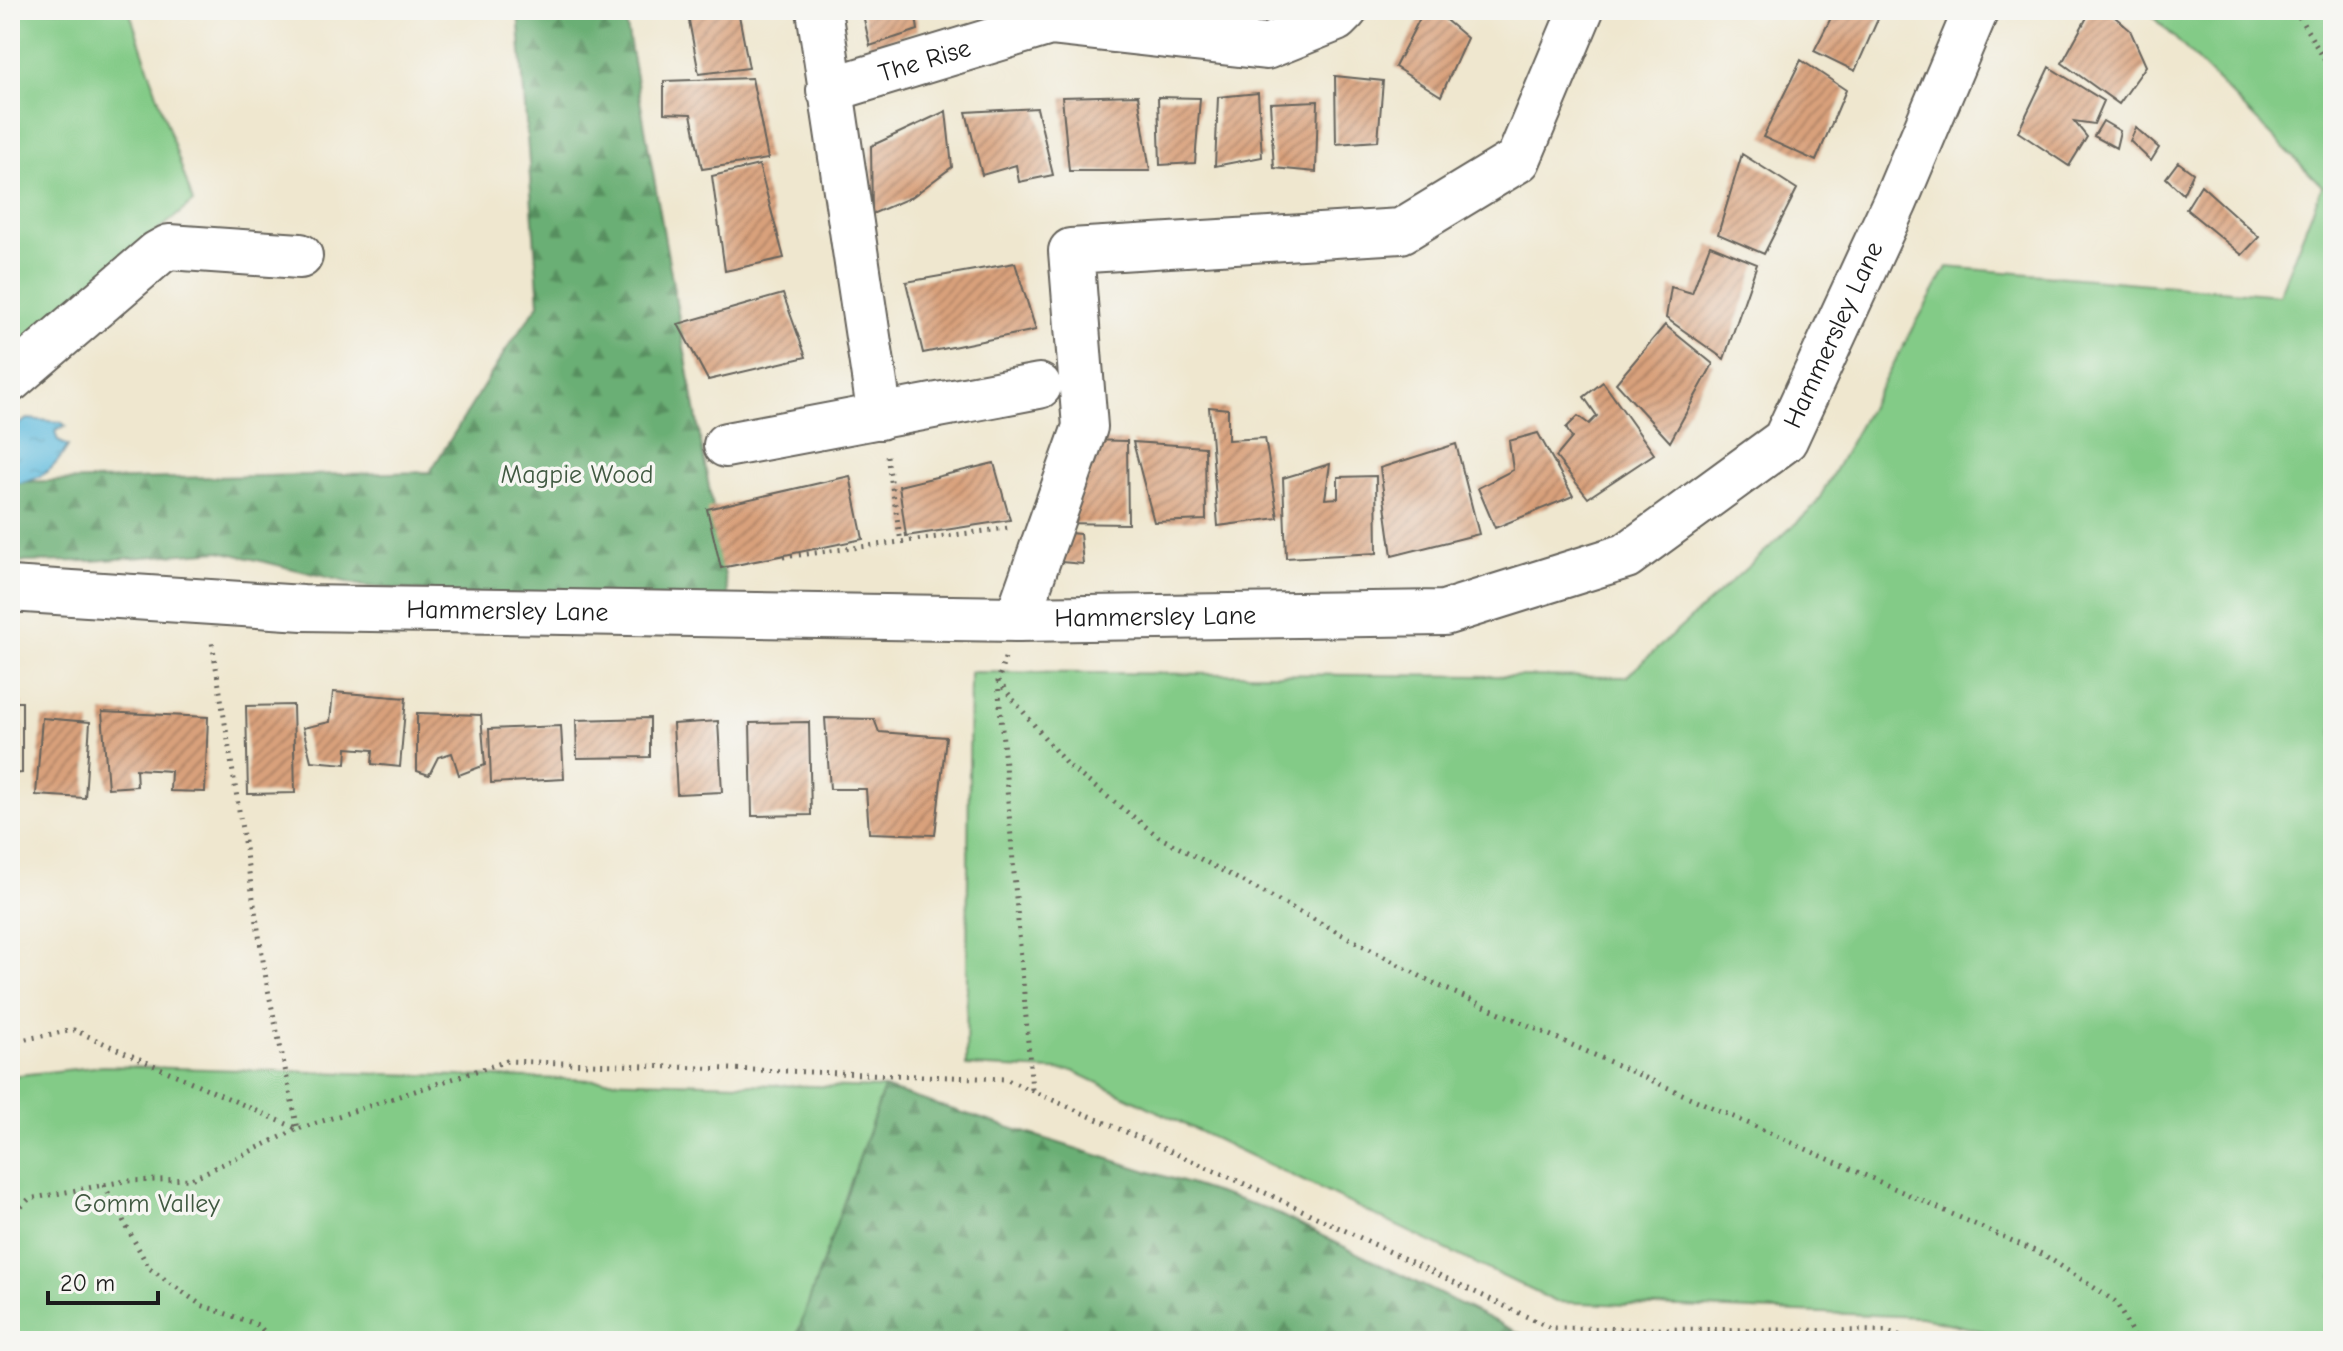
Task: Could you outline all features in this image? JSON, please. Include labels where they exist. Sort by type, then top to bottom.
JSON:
[{"type":"street","points":[[819,10],[880,417]]},
{"type":"street","name":"The Rise","points":[[829,90],[1050,23],[1162,22],[1266,47],[1336,19],[1345,10]]},
{"type":"street","points":[[1017,619],[1085,427],[1071,251],[1401,231],[1518,160],[1581,10]]},
{"type":"street","name":"Hammersley Lane","points":[[10,589],[303,608],[1017,619],[1444,613],[1626,556],[1785,440],[1895,202],[1976,10]]},
{"type":"street","points":[[10,380],[158,253],[169,247],[300,256]]},
{"type":"street","points":[[726,445],[1039,386]]},
{"type":"path","points":[[2295,10],[2333,74]]},
{"type":"path","points":[[880,417],[901,542]]},
{"type":"path","points":[[783,557],[1013,527]]},
{"type":"path","points":[[195,601],[216,652],[267,985],[298,1129]]},
{"type":"path","points":[[1017,619],[998,681],[1032,1091]]},
{"type":"path","points":[[998,681],[1067,765],[1159,837],[1435,984],[2044,1255],[2116,1302],[2136,1341]]},
{"type":"path","points":[[10,1042],[74,1030],[298,1129]]},
{"type":"path","points":[[10,1218],[29,1199],[104,1185],[191,1179],[298,1129],[507,1061],[1005,1079],[1270,1195],[1551,1328],[1886,1331],[1918,1341]]},
{"type":"path","points":[[104,1185],[149,1268],[201,1305],[258,1325],[273,1341]]},
{"type":"green space","points":[[10,10],[129,10],[193,202],[10,353]]},
{"type":"green space","name":"Magpie Wood","points":[[518,10],[624,10],[730,605],[516,599],[363,586],[220,551],[92,561],[10,562],[10,482],[430,472],[506,350],[539,304]]},
{"type":"green space","points":[[2147,10],[2333,10],[2333,1341],[2027,1341],[1921,1317],[1556,1302],[1073,1071],[966,1066],[970,672],[1626,677],[1815,506],[1947,267],[2279,295],[2322,186]]},
{"type":"green space","name":"Gomm Valley","points":[[103,1066],[884,1088],[795,1341],[10,1341],[10,1076]]},
{"type":"green space","points":[[884,1088],[1268,1209],[1535,1341],[795,1341]]},
{"type":"water","points":[[27,419],[61,422],[66,426],[55,431],[58,441],[68,446],[45,473],[31,481],[12,484],[10,430]]},
{"type":"building","points":[[687,10],[738,10],[749,68],[699,74]]},
{"type":"building","points":[[862,10],[915,10],[918,30],[870,46]]},
{"type":"building","points":[[949,10],[980,10],[982,14],[950,14]]},
{"type":"building","points":[[1424,10],[1434,10],[1467,38],[1441,96],[1395,67]]},
{"type":"building","points":[[1835,10],[1882,10],[1855,71],[1814,51]]},
{"type":"building","points":[[2091,10],[2107,10],[2130,30],[2146,66],[2119,104],[2062,63]]},
{"type":"building","points":[[1801,60],[1846,90],[1816,161],[1763,137]]},
{"type":"building","points":[[2049,67],[2104,101],[2094,124],[2074,121],[2087,137],[2069,166],[2018,132]]},
{"type":"building","points":[[1335,76],[1383,81],[1378,141],[1336,144]]},
{"type":"building","points":[[752,78],[768,159],[702,169],[691,114],[664,113],[664,81]]},
{"type":"building","points":[[1258,93],[1262,157],[1215,166],[1218,97]]},
{"type":"building","points":[[1138,95],[1150,171],[1069,171],[1062,97]]},
{"type":"building","points":[[1158,97],[1200,98],[1195,163],[1160,165]]},
{"type":"building","points":[[1318,101],[1316,172],[1274,168],[1270,103]]},
{"type":"building","points":[[1037,108],[1053,175],[1019,182],[1016,165],[982,175],[966,112]]},
{"type":"building","points":[[946,111],[952,167],[912,197],[872,214],[871,146]]},
{"type":"building","points":[[2103,121],[2120,131],[2116,148],[2094,136]]},
{"type":"building","points":[[2136,128],[2159,148],[2151,161],[2130,141]]},
{"type":"building","points":[[1742,154],[1797,189],[1764,254],[1718,234]]},
{"type":"building","points":[[2178,162],[2193,173],[2183,194],[2166,178]]},
{"type":"building","points":[[759,165],[784,258],[725,271],[712,176]]},
{"type":"building","points":[[2201,185],[2259,237],[2242,255],[2186,209]]},
{"type":"building","points":[[1710,245],[1757,264],[1724,359],[1666,318],[1671,287],[1692,293]]},
{"type":"building","points":[[1015,263],[1036,330],[923,353],[906,282]]},
{"type":"building","points":[[783,294],[806,357],[708,380],[678,324]]},
{"type":"building","points":[[1665,325],[1713,364],[1670,442],[1616,383]]},
{"type":"building","points":[[1603,382],[1654,454],[1588,498],[1556,457],[1572,438],[1566,428],[1578,416],[1589,424],[1597,416],[1584,397]]},
{"type":"building","points":[[1209,407],[1228,409],[1228,440],[1265,438],[1278,518],[1218,526]]},
{"type":"building","points":[[1538,433],[1573,496],[1495,528],[1478,488],[1513,470],[1509,441]]},
{"type":"building","points":[[1087,440],[1127,441],[1128,524],[1059,523]]},
{"type":"building","points":[[1133,442],[1205,447],[1206,520],[1154,522]]},
{"type":"building","points":[[1456,444],[1479,534],[1392,556],[1380,468]]},
{"type":"building","points":[[994,463],[1010,520],[906,536],[899,486]]},
{"type":"building","points":[[1330,464],[1325,499],[1338,498],[1338,477],[1376,476],[1377,553],[1286,558],[1283,478]]},
{"type":"building","points":[[850,476],[863,539],[721,568],[707,509]]},
{"type":"building","points":[[1056,532],[1080,534],[1083,564],[1050,561]]},
{"type":"building","points":[[333,692],[406,698],[400,767],[372,764],[373,750],[347,748],[346,764],[311,761],[303,728],[330,722]]},
{"type":"building","points":[[10,702],[22,702],[22,773],[10,774]]},
{"type":"building","points":[[293,705],[295,793],[248,794],[246,706]]},
{"type":"building","points":[[102,712],[208,717],[205,792],[170,791],[171,771],[136,769],[137,786],[108,788]]},
{"type":"building","points":[[417,713],[481,715],[485,765],[459,775],[452,753],[438,757],[429,775],[417,771]]},
{"type":"building","points":[[42,718],[90,722],[85,798],[36,795]]},
{"type":"building","points":[[650,718],[650,757],[577,758],[576,720]]},
{"type":"building","points":[[825,718],[874,719],[879,732],[946,737],[935,835],[869,833],[866,789],[830,789]]},
{"type":"building","points":[[718,721],[722,792],[677,794],[673,724]]},
{"type":"building","points":[[809,722],[811,815],[752,816],[750,723]]},
{"type":"building","points":[[561,726],[564,779],[491,783],[489,729]]}]
